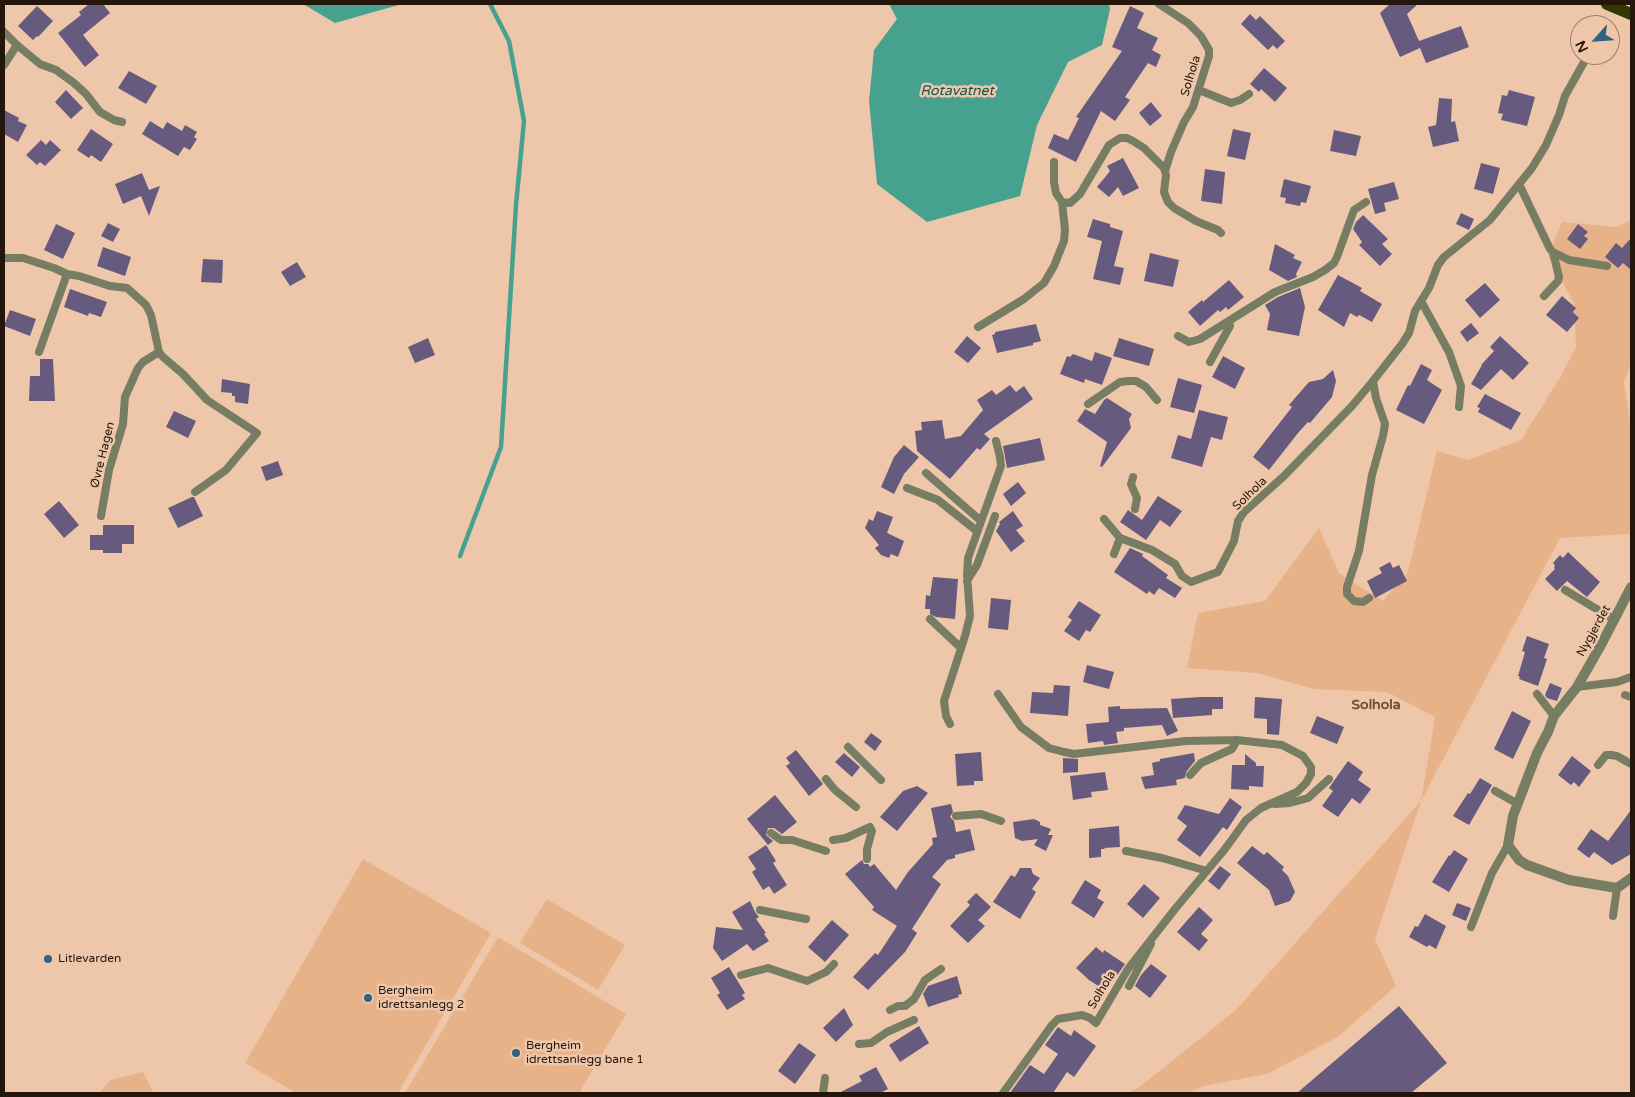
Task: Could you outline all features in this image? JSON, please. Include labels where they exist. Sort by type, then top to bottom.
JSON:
[{"type":"main road","points":[[1607,4],[1631,14]]},
{"type":"street","name":"Nygjerdet","points":[[1508,845],[1513,816],[1537,753],[1554,716],[1577,687],[1615,620],[1631,587]]},
{"type":"street","points":[[1508,845],[1519,860],[1546,873],[1570,880],[1617,888],[1631,878]]},
{"type":"lane","name":"Solhola","points":[[1159,4],[1188,22],[1207,44],[1209,56],[1193,107],[1171,152],[1165,171],[1164,192],[1168,202],[1180,212],[1221,233]]},
{"type":"lane","points":[[4,32],[40,64],[56,70],[74,83],[86,94],[100,112],[122,122]]},
{"type":"lane","points":[[4,65],[17,45]]},
{"type":"lane","name":"Solhola","points":[[1104,519],[1120,538],[1152,550],[1175,564],[1182,576],[1192,582],[1218,572],[1230,549],[1238,521],[1244,512],[1291,469],[1352,406],[1373,381],[1402,344],[1408,333],[1415,311],[1429,288],[1438,265],[1444,257],[1490,220],[1532,168],[1546,145],[1565,96],[1582,65]]},
{"type":"lane","points":[[1199,90],[1231,103],[1249,94]]},
{"type":"lane","points":[[1062,202],[1070,203],[1074,201],[1109,145],[1120,138],[1127,138],[1144,148],[1157,160],[1165,171]]},
{"type":"lane","points":[[978,326],[1024,299],[1044,283],[1054,266],[1064,241],[1065,230],[1062,202],[1056,193],[1054,182],[1054,162]]},
{"type":"lane","points":[[1519,184],[1553,252],[1569,260],[1607,266]]},
{"type":"lane","points":[[1178,336],[1184,340],[1194,342],[1275,292],[1313,277],[1334,263],[1354,210],[1366,202]]},
{"type":"lane","points":[[1544,296],[1558,281],[1559,276],[1553,252]]},
{"type":"lane","points":[[4,258],[23,258],[67,274],[110,286],[127,288],[146,305],[151,315],[159,352],[207,400],[257,433],[226,470],[195,492]]},
{"type":"lane","points":[[39,352],[67,274]]},
{"type":"lane","points":[[1421,301],[1449,352],[1461,386],[1459,407]]},
{"type":"lane","points":[[1210,362],[1230,326],[1229,322]]},
{"type":"lane","name":"Øvre Hagen","points":[[101,516],[108,470],[123,424],[125,397],[138,368],[143,362],[159,352]]},
{"type":"lane","points":[[1088,404],[1120,382],[1129,381],[1136,381],[1146,387],[1157,400]]},
{"type":"lane","points":[[1369,598],[1363,602],[1354,601],[1347,594],[1347,587],[1359,551],[1372,475],[1385,424],[1376,398],[1373,381]]},
{"type":"lane","points":[[950,724],[946,716],[944,701],[970,616],[967,581],[968,558],[1001,466],[996,441]]},
{"type":"lane","points":[[926,473],[981,522]]},
{"type":"lane","points":[[1133,477],[1131,484],[1137,498],[1135,509]]},
{"type":"lane","points":[[907,488],[938,500],[978,531]]},
{"type":"lane","points":[[967,581],[977,565],[995,516]]},
{"type":"lane","points":[[1114,554],[1120,538]]},
{"type":"lane","points":[[1565,590],[1615,620]]},
{"type":"lane","points":[[930,620],[961,648]]},
{"type":"lane","points":[[1577,687],[1617,682],[1631,677]]},
{"type":"lane","name":"Solhola","points":[[998,694],[1021,727],[1049,748],[1064,752],[1074,754],[1186,741],[1237,740],[1282,745],[1303,756],[1311,767],[1311,774],[1306,783],[1297,792],[1252,814],[1128,969],[1096,1023],[1082,1015],[1058,1019],[1052,1024],[1003,1093]]},
{"type":"lane","points":[[1537,694],[1554,716]]},
{"type":"lane","points":[[1190,775],[1201,763],[1232,749],[1237,740]]},
{"type":"lane","points":[[848,747],[881,780]]},
{"type":"lane","points":[[1598,765],[1606,755],[1610,754],[1631,764]]},
{"type":"lane","points":[[826,779],[835,790],[856,807]]},
{"type":"lane","name":"Solhola","points":[[1268,805],[1290,803],[1308,798],[1329,779]]},
{"type":"lane","points":[[1494,791],[1518,804]]},
{"type":"lane","points":[[956,816],[981,814],[1001,821]]},
{"type":"lane","points":[[833,840],[846,838],[870,827],[872,831],[867,850],[868,859]]},
{"type":"lane","points":[[771,833],[781,840],[792,840],[826,851]]},
{"type":"lane","name":"Nygjerdet","points":[[1471,928],[1492,873],[1508,845]]},
{"type":"lane","points":[[1126,851],[1162,858],[1207,871]]},
{"type":"lane","points":[[1613,916],[1617,888]]},
{"type":"lane","points":[[760,910],[803,918]]},
{"type":"lane","name":"Solhola","points":[[1129,986],[1150,948],[1154,935]]},
{"type":"lane","points":[[741,975],[768,968],[807,981],[826,972],[834,964]]},
{"type":"lane","points":[[890,1010],[898,1006],[906,1006],[914,999],[925,980],[941,969]]},
{"type":"lane","points":[[859,1044],[871,1043],[887,1032],[914,1020]]},
{"type":"lane","points":[[823,1093],[825,1078]]},
{"type":"shaded area","points":[[1631,220],[1631,363],[1624,382],[1631,428],[1631,534],[1560,538],[1421,801],[1435,717],[1387,692],[1314,689],[1257,673],[1187,668],[1198,613],[1265,601],[1319,528],[1339,573],[1383,601],[1408,572],[1437,451],[1468,460],[1521,440],[1561,376],[1576,347],[1574,303],[1548,256],[1562,222],[1616,227]]},
{"type":"shaded area","points":[[1421,801],[1375,939],[1396,986],[1336,1038],[1267,1074],[1204,1086],[1188,1093],[1129,1093],[1142,1085],[1236,1010]]},
{"type":"shaded area","name":"Bergheim idrettsanlegg 2","points":[[363,859],[491,933],[398,1093],[296,1093],[245,1063]]},
{"type":"shaded area","points":[[547,899],[625,945],[598,990],[520,943]]},
{"type":"shaded area","name":"Bergheim idrettsanlegg bane 1","points":[[498,937],[626,1014],[579,1093],[405,1093]]},
{"type":"shaded area","points":[[143,1072],[154,1093],[100,1093],[110,1080]]},
{"type":"water","points":[[303,4],[402,4],[335,23]]},
{"type":"water","name":"Rotavatnet","points":[[889,4],[1109,4],[1110,9],[1102,45],[1068,62],[1037,125],[1020,196],[927,222],[877,184],[869,101],[874,50],[897,19]]},
{"type":"building","points":[[89,4],[103,4],[110,13],[83,35],[99,55],[85,67],[58,33],[81,15],[79,12]]},
{"type":"building","points":[[1390,4],[1418,4],[1407,14],[1419,41],[1461,26],[1469,47],[1426,63],[1420,48],[1400,57],[1380,13]]},
{"type":"building","points":[[37,6],[53,21],[33,40],[18,26]]},
{"type":"building","points":[[1130,6],[1144,13],[1137,28],[1158,38],[1152,50],[1161,55],[1156,67],[1148,63],[1125,97],[1130,100],[1115,121],[1101,111],[1076,162],[1048,148],[1054,134],[1068,140],[1079,118],[1076,117],[1122,51],[1112,47]]},
{"type":"building","points":[[1250,14],[1256,20],[1260,16],[1285,41],[1277,49],[1273,45],[1268,50],[1241,24]]},
{"type":"building","points":[[1264,68],[1287,88],[1275,102],[1261,89],[1259,92],[1250,84]]},
{"type":"building","points":[[129,71],[157,86],[146,104],[118,88]]},
{"type":"building","points":[[66,90],[83,108],[71,119],[55,102]]},
{"type":"building","points":[[1509,90],[1535,97],[1527,126],[1501,120],[1503,114],[1498,113],[1502,95],[1507,96]]},
{"type":"building","points":[[1439,98],[1452,99],[1451,122],[1455,121],[1459,141],[1433,147],[1428,127],[1436,125]]},
{"type":"building","points":[[1151,102],[1162,116],[1150,126],[1139,113]]},
{"type":"building","points":[[4,110],[19,118],[18,121],[27,125],[18,142],[4,134]]},
{"type":"building","points":[[150,121],[163,129],[167,122],[182,131],[185,125],[197,132],[194,137],[197,139],[190,150],[184,147],[178,156],[142,134]]},
{"type":"building","points":[[91,129],[113,144],[101,162],[91,155],[89,158],[77,150]]},
{"type":"building","points":[[1233,129],[1251,133],[1245,160],[1227,156]]},
{"type":"building","points":[[1334,130],[1361,136],[1356,156],[1330,151]]},
{"type":"building","points":[[41,140],[46,145],[50,140],[61,150],[45,166],[40,162],[37,165],[26,155]]},
{"type":"building","points":[[1123,158],[1139,188],[1123,196],[1118,187],[1109,197],[1097,187],[1110,171],[1107,166]]},
{"type":"building","points":[[1481,163],[1500,168],[1493,194],[1474,189]]},
{"type":"building","points":[[1205,169],[1225,172],[1222,204],[1201,201]]},
{"type":"building","points":[[142,173],[149,190],[160,186],[149,216],[141,196],[123,204],[115,184]]},
{"type":"building","points":[[1284,179],[1311,186],[1306,203],[1301,202],[1300,206],[1285,203],[1286,198],[1280,197]]},
{"type":"building","points":[[1394,182],[1399,199],[1384,203],[1386,211],[1375,214],[1368,189]]},
{"type":"building","points":[[1461,213],[1474,219],[1469,230],[1456,224]]},
{"type":"building","points":[[1363,215],[1388,239],[1382,244],[1392,254],[1380,266],[1359,245],[1362,242],[1353,229],[1356,222]]},
{"type":"building","points":[[1093,219],[1110,224],[1110,227],[1123,231],[1114,266],[1124,268],[1120,285],[1093,279],[1102,241],[1087,237]]},
{"type":"building","points":[[108,223],[120,229],[113,242],[101,236]]},
{"type":"building","points":[[56,224],[75,233],[63,259],[44,250]]},
{"type":"building","points":[[1578,224],[1588,232],[1584,236],[1588,239],[1580,249],[1567,239]]},
{"type":"building","points":[[1631,238],[1631,270],[1623,263],[1618,268],[1605,257],[1616,243],[1622,248]]},
{"type":"building","points":[[1275,244],[1295,255],[1293,258],[1302,262],[1296,274],[1297,277],[1288,281],[1269,270]]},
{"type":"building","points":[[103,247],[131,257],[125,276],[97,266]]},
{"type":"building","points":[[1150,253],[1179,260],[1173,287],[1144,281]]},
{"type":"building","points":[[203,259],[223,260],[222,283],[201,282]]},
{"type":"building","points":[[297,262],[306,277],[290,286],[281,272]]},
{"type":"building","points":[[1338,275],[1362,288],[1360,291],[1382,304],[1372,322],[1359,315],[1357,317],[1350,313],[1344,327],[1318,310]]},
{"type":"building","points":[[1229,280],[1244,297],[1228,310],[1226,307],[1220,312],[1218,310],[1200,326],[1188,312]]},
{"type":"building","points":[[1485,283],[1500,300],[1480,318],[1465,300]]},
{"type":"building","points":[[1300,288],[1305,307],[1299,336],[1267,330],[1270,314],[1265,305],[1278,297]]},
{"type":"building","points":[[70,289],[107,302],[101,317],[89,313],[88,316],[64,307]]},
{"type":"building","points":[[1562,296],[1576,308],[1573,312],[1579,318],[1567,332],[1546,315]]},
{"type":"building","points":[[10,310],[36,319],[30,336],[4,326]]},
{"type":"building","points":[[1471,323],[1479,333],[1467,342],[1460,332]]},
{"type":"building","points":[[1036,324],[1041,341],[1033,343],[1033,345],[997,353],[992,335],[995,332]]},
{"type":"building","points":[[967,336],[981,348],[968,363],[954,352]]},
{"type":"building","points":[[1500,336],[1529,363],[1513,380],[1501,369],[1481,390],[1471,384],[1481,365],[1494,351],[1490,347]]},
{"type":"building","points":[[428,338],[435,355],[415,363],[408,347]]},
{"type":"building","points":[[1119,338],[1154,349],[1149,366],[1113,356]]},
{"type":"building","points":[[1095,352],[1112,358],[1102,385],[1085,379],[1084,383],[1060,374],[1067,356],[1070,357],[1073,354],[1092,361]]},
{"type":"building","points":[[1223,356],[1245,368],[1235,389],[1212,377]]},
{"type":"building","points":[[40,359],[53,359],[55,401],[29,401],[30,376],[40,376]]},
{"type":"building","points":[[1421,364],[1432,370],[1427,380],[1442,390],[1424,424],[1396,410]]},
{"type":"building","points":[[1333,370],[1336,381],[1332,397],[1310,423],[1308,422],[1298,433],[1269,470],[1253,457],[1292,407],[1289,405],[1309,382],[1323,379]]},
{"type":"building","points":[[1178,378],[1202,385],[1194,413],[1170,407]]},
{"type":"building","points":[[222,379],[250,384],[248,404],[235,402],[235,396],[232,396],[232,393],[221,392]]},
{"type":"building","points":[[1010,385],[1016,392],[1024,386],[1033,399],[984,434],[990,439],[980,450],[977,448],[950,479],[917,451],[915,431],[922,430],[921,422],[942,420],[945,439],[961,436],[983,410],[977,400],[992,390],[996,395]]},
{"type":"building","points":[[1485,394],[1521,413],[1511,430],[1478,412],[1480,408],[1477,407]]},
{"type":"building","points":[[1107,398],[1132,414],[1129,419],[1131,428],[1102,467],[1100,466],[1107,442],[1077,421],[1085,409],[1095,414]]},
{"type":"building","points":[[1199,410],[1228,417],[1222,440],[1211,437],[1202,467],[1171,458],[1178,435],[1191,439]]},
{"type":"building","points":[[174,411],[196,421],[188,438],[166,427]]},
{"type":"building","points":[[1040,438],[1045,460],[1007,468],[1003,446]]},
{"type":"building","points":[[904,445],[919,457],[904,474],[894,494],[881,487],[894,457]]},
{"type":"building","points":[[278,461],[283,475],[266,481],[261,467]]},
{"type":"building","points":[[1018,482],[1026,493],[1011,506],[1003,494]]},
{"type":"building","points":[[1158,496],[1182,511],[1170,527],[1160,520],[1146,540],[1120,522],[1128,510],[1142,520]]},
{"type":"building","points":[[194,497],[203,516],[178,528],[168,508]]},
{"type":"building","points":[[59,501],[79,525],[64,538],[44,514]]},
{"type":"building","points":[[877,511],[893,517],[887,533],[904,541],[898,557],[891,554],[889,558],[881,555],[875,548],[879,545],[865,528],[869,519],[873,521]]},
{"type":"building","points":[[1013,511],[1023,526],[1016,530],[1025,541],[1011,552],[996,531],[1000,524],[999,522]]},
{"type":"building","points":[[103,525],[134,525],[134,544],[122,544],[122,553],[103,553],[103,550],[90,550],[90,535],[103,535]]},
{"type":"building","points":[[1130,548],[1143,554],[1142,556],[1168,575],[1166,578],[1182,588],[1175,598],[1159,588],[1154,595],[1149,591],[1147,594],[1114,572]]},
{"type":"building","points":[[1568,552],[1600,582],[1587,597],[1567,581],[1557,591],[1545,579],[1555,569],[1553,563],[1560,555],[1563,558]]},
{"type":"building","points":[[1390,562],[1393,568],[1399,565],[1407,581],[1375,598],[1367,581],[1382,573],[1379,568]]},
{"type":"building","points":[[933,577],[958,579],[955,619],[936,617],[930,614],[930,609],[925,609],[926,595],[930,596]]},
{"type":"building","points":[[991,598],[1011,600],[1008,630],[988,628]]},
{"type":"building","points":[[1079,601],[1101,615],[1090,632],[1086,630],[1079,641],[1064,631],[1072,620],[1068,617]]},
{"type":"building","points":[[1527,636],[1549,644],[1544,658],[1547,659],[1538,686],[1519,679],[1520,677],[1518,676],[1525,652],[1522,651]]},
{"type":"building","points":[[1087,665],[1114,672],[1109,689],[1083,682]]},
{"type":"building","points":[[1550,683],[1562,688],[1557,701],[1547,698],[1545,695]]},
{"type":"building","points":[[1054,685],[1070,686],[1068,716],[1030,713],[1032,692],[1053,693]]},
{"type":"building","points":[[1223,697],[1223,709],[1212,709],[1212,715],[1173,718],[1171,699]]},
{"type":"building","points":[[1255,697],[1282,699],[1279,735],[1267,734],[1267,719],[1254,718]]},
{"type":"building","points":[[1120,706],[1120,709],[1167,708],[1178,731],[1167,736],[1162,725],[1124,728],[1124,731],[1116,732],[1118,743],[1104,745],[1103,741],[1088,743],[1086,724],[1109,722],[1108,707]]},
{"type":"building","points":[[1512,711],[1531,721],[1513,759],[1494,749]]},
{"type":"building","points":[[1317,716],[1344,727],[1337,744],[1310,733]]},
{"type":"building","points":[[871,733],[882,741],[875,751],[864,742]]},
{"type":"building","points":[[796,750],[823,784],[809,796],[786,766],[790,763],[786,758]]},
{"type":"building","points":[[981,752],[983,781],[974,781],[974,785],[957,786],[955,754]]},
{"type":"building","points":[[844,753],[860,767],[852,777],[835,762]]},
{"type":"building","points":[[1194,753],[1195,761],[1186,772],[1185,778],[1176,780],[1177,785],[1145,789],[1141,777],[1154,775],[1152,763],[1160,761],[1160,759]]},
{"type":"building","points":[[1245,754],[1256,763],[1256,766],[1264,766],[1263,787],[1249,786],[1249,790],[1231,789],[1232,765],[1245,765]]},
{"type":"building","points":[[1572,756],[1591,771],[1579,787],[1574,782],[1571,785],[1558,775]]},
{"type":"building","points":[[1063,758],[1078,759],[1078,772],[1063,773]]},
{"type":"building","points":[[1348,761],[1363,772],[1358,780],[1371,789],[1360,804],[1352,798],[1338,817],[1322,806],[1333,791],[1329,788]]},
{"type":"building","points":[[1105,772],[1108,790],[1091,792],[1092,797],[1073,800],[1070,776]]},
{"type":"building","points":[[1480,778],[1492,785],[1469,825],[1453,816]]},
{"type":"building","points":[[917,786],[928,793],[897,831],[880,817],[903,791]]},
{"type":"building","points":[[775,795],[797,822],[782,834],[774,828],[768,828],[766,835],[773,841],[768,845],[747,819]]},
{"type":"building","points":[[1230,798],[1242,807],[1227,830],[1223,827],[1200,857],[1177,840],[1187,826],[1177,818],[1185,805],[1219,814]]},
{"type":"building","points":[[951,804],[953,812],[950,817],[954,821],[956,832],[970,829],[975,850],[955,855],[955,858],[947,860],[932,877],[941,884],[912,929],[917,933],[905,952],[868,990],[853,977],[875,953],[878,955],[897,926],[872,910],[874,907],[845,874],[862,860],[864,864],[868,864],[870,867],[874,864],[896,890],[908,872],[933,844],[932,838],[937,837],[931,808]]},
{"type":"building","points":[[1631,810],[1631,854],[1612,865],[1594,852],[1589,858],[1577,849],[1591,829],[1608,841]]},
{"type":"building","points":[[1034,819],[1040,822],[1040,825],[1051,829],[1048,835],[1053,835],[1046,851],[1034,845],[1038,839],[1022,841],[1015,838],[1013,822]]},
{"type":"building","points":[[1119,826],[1120,847],[1101,849],[1101,857],[1089,858],[1089,829]]},
{"type":"building","points":[[766,845],[776,861],[773,863],[787,885],[774,894],[769,886],[763,890],[752,872],[756,869],[748,857]]},
{"type":"building","points":[[1252,846],[1264,855],[1267,852],[1284,867],[1282,870],[1288,876],[1295,892],[1290,901],[1275,906],[1269,890],[1237,863]]},
{"type":"building","points":[[1454,850],[1468,859],[1449,892],[1432,882]]},
{"type":"building","points":[[1220,866],[1231,874],[1219,890],[1208,881]]},
{"type":"building","points":[[1020,868],[1031,868],[1033,874],[1040,878],[1032,889],[1036,892],[1020,919],[993,902],[1011,875],[1015,877]]},
{"type":"building","points":[[1085,880],[1101,890],[1097,898],[1104,902],[1094,918],[1071,903]]},
{"type":"building","points":[[1144,884],[1160,898],[1143,918],[1127,904]]},
{"type":"building","points":[[976,893],[991,907],[978,920],[985,926],[968,943],[950,926],[970,905],[967,902]]},
{"type":"building","points":[[750,901],[759,917],[756,919],[769,941],[753,951],[747,944],[722,961],[713,948],[716,927],[743,930],[732,912]]},
{"type":"building","points":[[1457,903],[1471,908],[1466,921],[1452,915]]},
{"type":"building","points":[[1199,907],[1213,920],[1201,934],[1208,940],[1199,951],[1177,932]]},
{"type":"building","points":[[1425,914],[1446,926],[1436,949],[1429,945],[1427,947],[1409,937],[1415,926],[1418,927]]},
{"type":"building","points":[[832,920],[849,935],[825,962],[808,947]]},
{"type":"building","points":[[1096,947],[1103,953],[1104,950],[1125,964],[1106,991],[1089,980],[1076,968]]},
{"type":"building","points":[[1151,964],[1167,976],[1150,998],[1135,986],[1141,975]]},
{"type":"building","points":[[729,967],[745,993],[742,995],[745,999],[727,1010],[717,995],[720,993],[711,978]]},
{"type":"building","points":[[957,976],[962,994],[958,995],[959,997],[928,1007],[923,994],[928,986]]},
{"type":"building","points":[[1399,1006],[1447,1063],[1411,1093],[1297,1093]]},
{"type":"building","points":[[844,1008],[853,1025],[836,1042],[823,1028]]},
{"type":"building","points":[[919,1026],[929,1043],[900,1062],[889,1045]]},
{"type":"building","points":[[1058,1027],[1071,1036],[1074,1030],[1096,1046],[1074,1077],[1067,1072],[1053,1093],[1010,1093],[1030,1065],[1044,1074],[1058,1054],[1045,1045]]},
{"type":"building","points":[[799,1043],[816,1055],[795,1084],[778,1071]]},
{"type":"building","points":[[876,1067],[888,1089],[880,1093],[839,1093],[862,1081],[859,1076]]},
{"type":"waterway","points":[[460,556],[501,447],[516,205],[524,121],[509,41],[490,4]]},
{"type":"place","name":"Litlevarden","points":[[48,959]]},
{"type":"place","name":"Bergheim idrettsanlegg 2","points":[[368,998]]},
{"type":"place","name":"Bergheim idrettsanlegg bane 1","points":[[516,1053]]},
{"type":"district","name":"Solhola","points":[[1376,705]]}]
